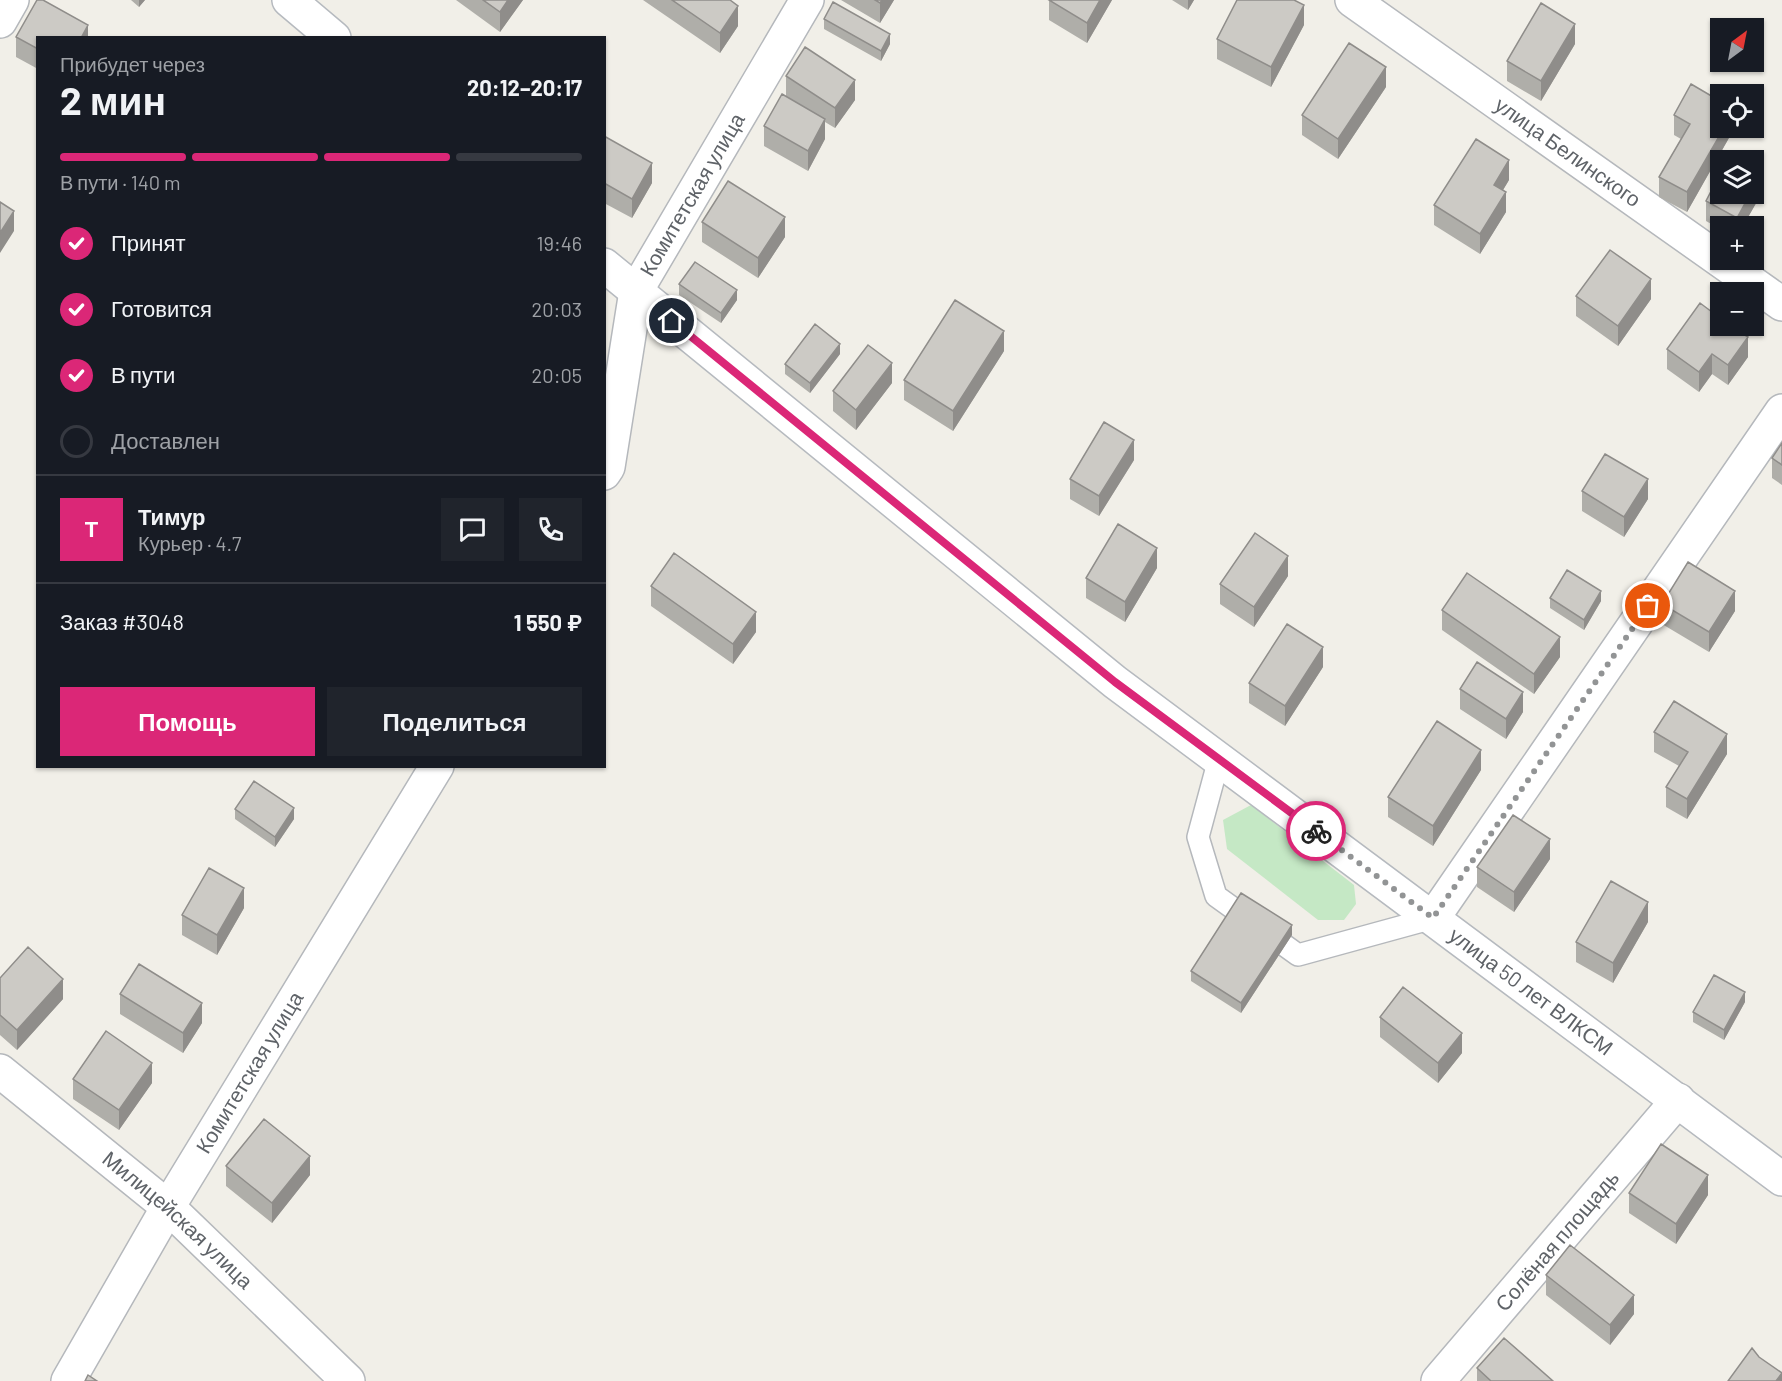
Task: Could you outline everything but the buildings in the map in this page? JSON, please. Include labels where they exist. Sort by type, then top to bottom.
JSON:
[{"type":"street","points":[[0,21],[12,0]]},
{"type":"street","points":[[289,0],[332,36]]},
{"type":"street","name":"Комитетская улица","points":[[606,470],[636,291],[807,0]]},
{"type":"street","name":"улица Белинского","points":[[1352,0],[1782,304]]},
{"type":"street","name":"улица 50 лет ВЛКСМ","points":[[606,267],[1115,682],[1782,1179]]},
{"type":"street","points":[[1433,918],[1782,411]]},
{"type":"street","name":"Комитетская улица","points":[[68,1381],[168,1207],[436,768]]},
{"type":"street","name":"Милицейская улица","points":[[0,1071],[168,1207],[348,1381]]},
{"type":"street","name":"Солёная площадь","points":[[1438,1381],[1678,1100]]},
{"type":"lane","points":[[1219,759],[1198,837],[1216,896],[1298,955],[1433,918]]},
{"type":"green space","points":[[1251,805],[1354,885],[1356,904],[1344,920],[1318,920],[1227,849],[1223,820]]},
{"type":"way so far","points":[[1316,831],[1433,918],[1648,606]]},
{"type":"route","points":[[672,321],[1115,682],[1316,831]]}]
